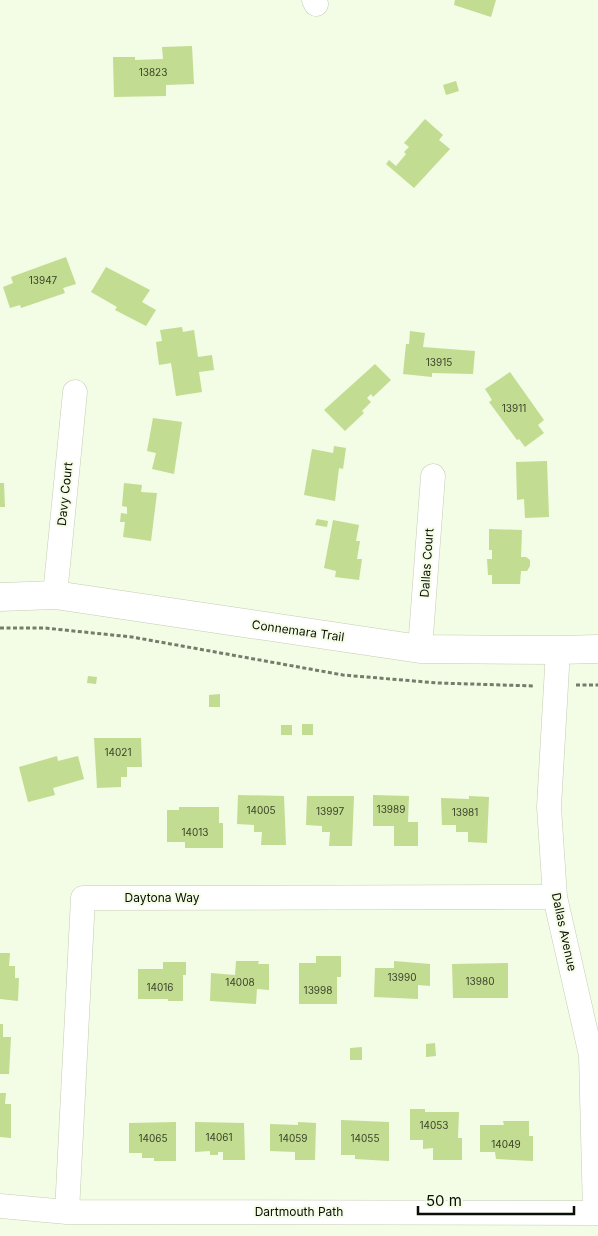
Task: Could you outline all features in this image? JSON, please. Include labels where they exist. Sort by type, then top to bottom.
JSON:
[{"type":"street","name":"Davy Court","points":[[55,595],[75,392]]},
{"type":"street","name":"Dallas Court","points":[[420,649],[433,476]]},
{"type":"street","name":"Connemara Trail","points":[[0,597],[55,595],[420,649],[598,649]]},
{"type":"street","name":"Dallas Avenue","points":[[558,650],[549,807],[555,897],[592,1055],[596,1213]]},
{"type":"street","name":"Daytona Way","points":[[67,1212],[83,898],[555,897]]},
{"type":"street","name":"Dartmouth Path","points":[[0,1206],[67,1212],[596,1213]]},
{"type":"path","points":[[0,628],[45,628],[132,637],[342,675],[438,682],[556,686],[598,685]]},
{"type":"building","points":[[455,0],[496,0],[491,17],[454,5]]},
{"type":"building","points":[[192,46],[194,84],[166,85],[166,96],[114,97],[113,57],[135,57],[135,60],[163,59],[162,47]]},
{"type":"building","points":[[456,81],[459,91],[446,95],[443,85]]},
{"type":"building","points":[[425,119],[443,135],[439,140],[450,149],[414,188],[386,164],[389,160],[396,166],[409,147],[404,143]]},
{"type":"building","points":[[66,257],[76,284],[63,288],[65,293],[21,308],[20,305],[10,308],[3,287],[13,283],[11,277]]},
{"type":"building","points":[[106,267],[150,290],[142,302],[156,310],[146,326],[115,310],[117,307],[91,292]]},
{"type":"building","points":[[182,327],[183,332],[194,330],[198,357],[212,355],[214,370],[199,372],[202,392],[176,396],[171,363],[159,365],[156,342],[162,341],[160,330]]},
{"type":"building","points":[[410,331],[425,333],[423,347],[475,351],[473,374],[432,373],[432,377],[403,374],[406,344],[409,344]]},
{"type":"building","points":[[375,364],[391,380],[373,397],[371,394],[367,398],[371,402],[362,411],[364,413],[345,431],[324,410]]},
{"type":"building","points":[[510,372],[544,420],[538,425],[544,433],[525,447],[519,439],[517,440],[489,402],[492,400],[485,389]]},
{"type":"building","points":[[153,418],[182,422],[174,474],[152,469],[156,453],[147,451]]},
{"type":"building","points":[[334,446],[346,448],[343,469],[339,468],[335,501],[304,495],[312,449],[333,453]]},
{"type":"building","points":[[547,461],[549,517],[525,518],[524,499],[517,500],[516,462]]},
{"type":"building","points":[[0,483],[4,483],[5,507],[0,507]]},
{"type":"building","points":[[124,483],[142,485],[141,492],[157,493],[151,541],[123,537],[125,522],[120,522],[121,513],[127,514],[127,507],[122,506]]},
{"type":"building","points":[[317,519],[328,521],[327,527],[315,525]]},
{"type":"building","points":[[333,520],[359,525],[356,541],[360,541],[357,559],[362,559],[359,580],[335,577],[336,571],[324,568]]},
{"type":"building","points":[[489,529],[522,530],[521,557],[526,557],[530,560],[530,566],[527,571],[521,571],[520,584],[492,584],[492,575],[488,575],[487,559],[492,559],[492,550],[489,550]]},
{"type":"building","points":[[88,676],[97,677],[96,684],[87,683]]},
{"type":"building","points":[[220,694],[220,707],[209,707],[209,695]]},
{"type":"building","points":[[302,724],[313,724],[313,735],[302,735]]},
{"type":"building","points":[[281,725],[292,725],[292,735],[281,735]]},
{"type":"building","points":[[94,738],[141,738],[142,767],[127,767],[127,777],[121,777],[121,787],[97,788]]},
{"type":"building","points":[[57,756],[58,761],[78,756],[84,779],[53,788],[55,795],[28,802],[19,767]]},
{"type":"building","points":[[238,795],[284,796],[286,845],[261,845],[262,832],[254,832],[254,825],[237,824]]},
{"type":"building","points":[[373,795],[409,796],[408,822],[418,822],[418,846],[394,846],[394,826],[373,826]]},
{"type":"building","points":[[307,796],[354,796],[352,846],[329,846],[330,832],[322,832],[322,826],[306,825]]},
{"type":"building","points":[[469,796],[489,797],[487,843],[468,842],[468,832],[456,832],[456,825],[442,825],[441,798],[469,799]]},
{"type":"building","points":[[179,807],[219,807],[219,823],[223,823],[223,848],[185,848],[185,842],[167,842],[167,810],[179,810]]},
{"type":"building","points":[[0,953],[10,953],[9,966],[15,966],[15,978],[19,978],[18,1001],[0,999]]},
{"type":"building","points":[[316,956],[341,956],[341,977],[337,977],[337,1004],[299,1004],[299,963],[316,963]]},
{"type":"building","points":[[236,961],[259,961],[258,964],[269,964],[269,990],[257,989],[256,1004],[210,1001],[211,973],[235,975]]},
{"type":"building","points":[[394,961],[430,964],[430,986],[418,985],[418,999],[374,997],[375,968],[394,968]]},
{"type":"building","points":[[163,962],[186,962],[186,975],[183,975],[183,1001],[138,999],[138,969],[163,969]]},
{"type":"building","points":[[508,963],[508,998],[453,998],[452,964]]},
{"type":"building","points":[[0,1024],[3,1024],[3,1037],[11,1037],[9,1074],[0,1074]]},
{"type":"building","points":[[435,1043],[436,1056],[426,1057],[426,1044]]},
{"type":"building","points":[[362,1047],[362,1060],[350,1060],[350,1048]]},
{"type":"building","points":[[0,1093],[6,1093],[5,1104],[11,1104],[11,1138],[0,1137]]},
{"type":"building","points":[[410,1109],[425,1109],[425,1112],[459,1112],[458,1138],[462,1138],[462,1160],[433,1160],[433,1148],[423,1149],[423,1140],[410,1140]]},
{"type":"building","points":[[341,1120],[389,1122],[389,1161],[355,1159],[355,1155],[341,1155]]},
{"type":"building","points":[[503,1121],[529,1121],[529,1136],[533,1136],[533,1161],[496,1159],[495,1152],[480,1152],[480,1125],[504,1125]]},
{"type":"building","points":[[176,1122],[176,1161],[154,1161],[154,1158],[142,1158],[142,1153],[129,1153],[129,1123]]},
{"type":"building","points":[[195,1122],[244,1123],[245,1160],[223,1160],[223,1152],[218,1152],[218,1155],[210,1155],[210,1151],[195,1152]]},
{"type":"building","points":[[298,1122],[316,1123],[315,1160],[295,1160],[295,1152],[270,1151],[270,1124],[298,1125]]}]
